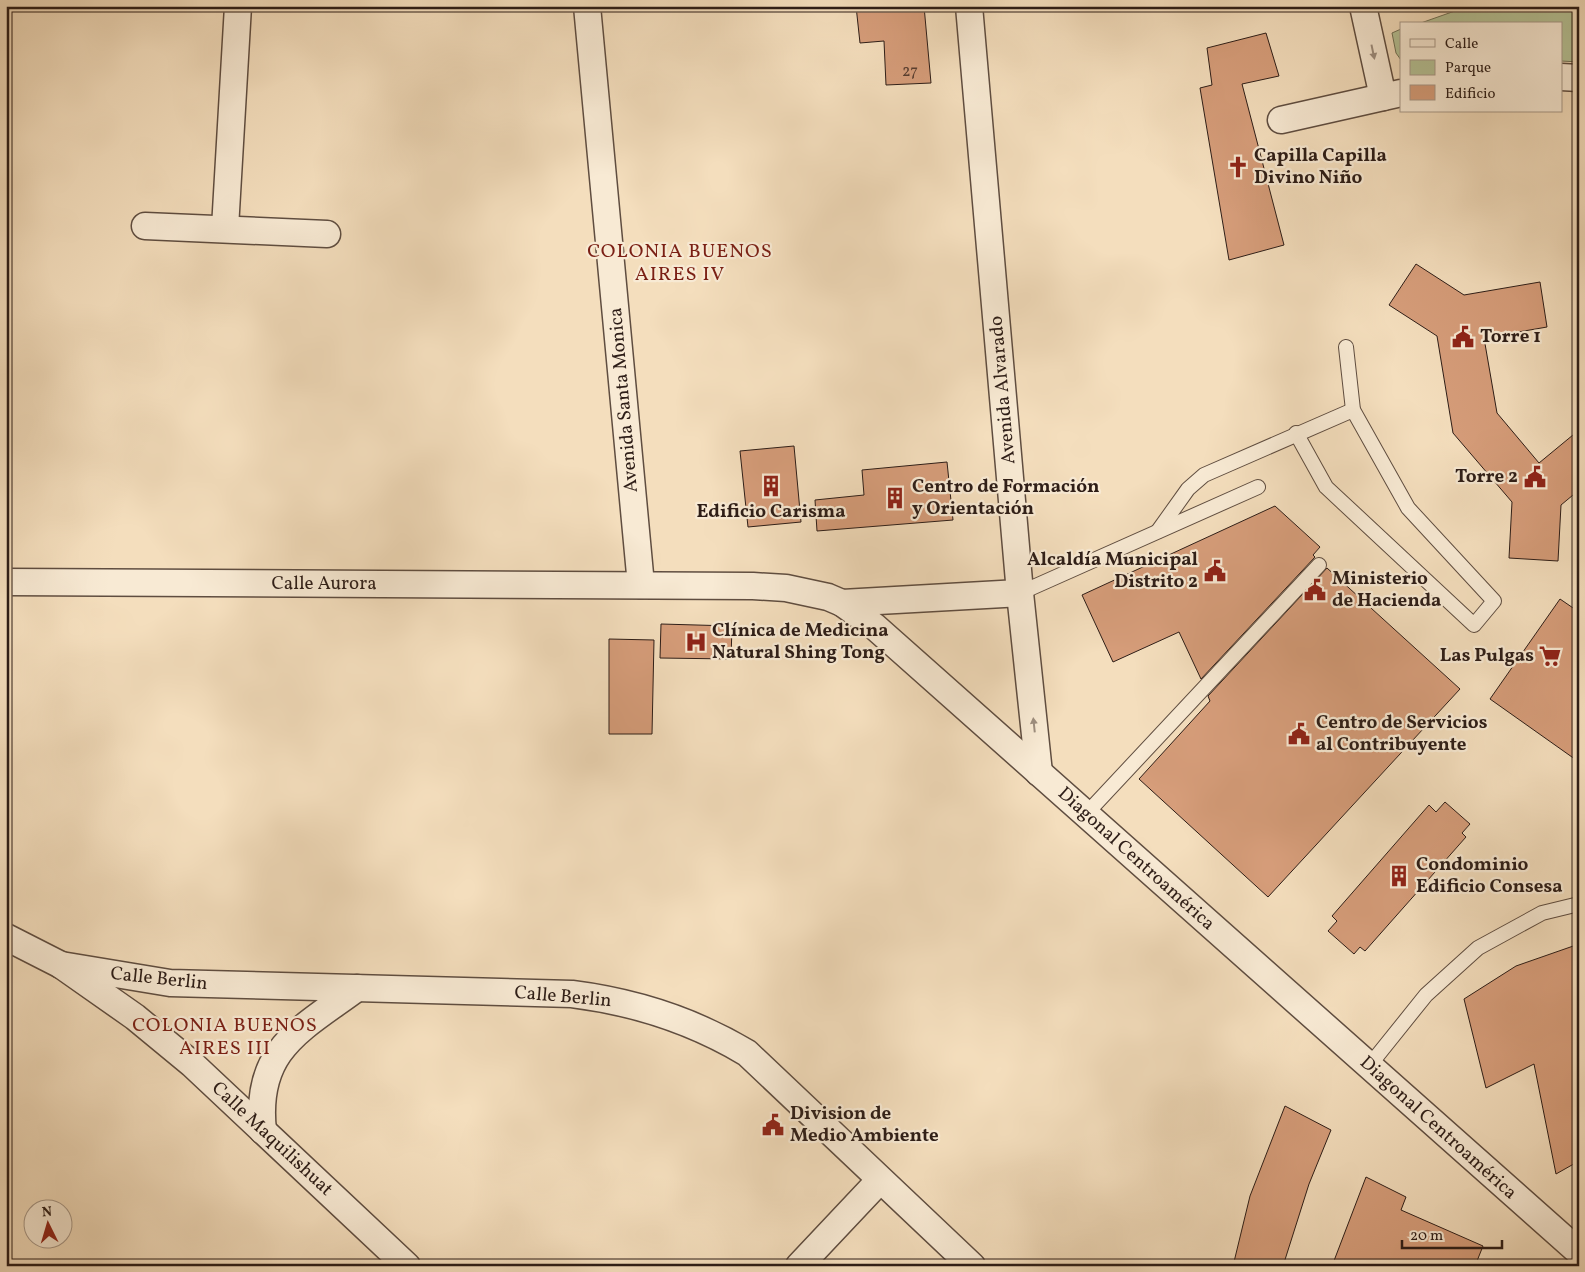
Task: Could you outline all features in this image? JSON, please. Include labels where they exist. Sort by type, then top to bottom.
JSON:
[{"type":"street","points":[[225,228],[238,6]]},
{"type":"street","name":"Avenida Santa Monica","points":[[587,6],[641,586]]},
{"type":"street","name":"Avenida Alvarado","points":[[969,6],[1020,593],[1039,773]]},
{"type":"street","points":[[1281,120],[1392,95],[1363,6]]},
{"type":"street","points":[[1562,77],[1579,78]]},
{"type":"street","points":[[145,226],[225,228],[327,234]]},
{"type":"street","name":"Calle Aurora","points":[[6,582],[641,586]]},
{"type":"street","name":"Diagonal Centroamérica","points":[[641,586],[786,588],[828,597],[842,603],[874,626],[1039,773],[1087,813],[1579,1252]]},
{"type":"street","points":[[842,603],[1020,593]]},
{"type":"street","name":"Calle Maquilishuat","points":[[6,937],[62,964],[136,1017],[192,1064],[407,1266]]},
{"type":"street","name":"Calle Berlin","points":[[62,964],[170,983],[572,994],[608,998],[685,1021],[717,1035],[747,1053],[972,1266]]},
{"type":"street","points":[[262,1130],[260,1106],[264,1081],[275,1057],[289,1038],[357,988]]},
{"type":"street","points":[[799,1266],[880,1180]]},
{"type":"lane","points":[[1296,433],[1326,487],[1474,625],[1494,601],[1408,508],[1353,410],[1346,347]]},
{"type":"lane","points":[[1158,532],[1188,489],[1204,475],[1296,433],[1353,410]]},
{"type":"lane","points":[[1020,593],[1258,486]]},
{"type":"lane","points":[[1087,813],[1319,565]]},
{"type":"lane","points":[[1369,1066],[1426,996],[1478,948],[1542,913],[1579,904]]},
{"type":"green space","points":[[1469,6],[1579,6],[1579,62],[1562,61],[1562,22],[1424,22]]},
{"type":"green space","points":[[1400,29],[1400,59],[1396,53],[1392,33]]},
{"type":"building","points":[[856,6],[924,6],[931,83],[886,85],[884,41],[860,43]]},
{"type":"building","name":"Capilla Capilla Divino Niño","points":[[1266,33],[1279,76],[1242,84],[1284,245],[1229,260],[1200,88],[1212,85],[1207,48]]},
{"type":"building","points":[[1416,264],[1464,295],[1540,282],[1547,327],[1484,338],[1497,413],[1539,463],[1579,430],[1579,490],[1561,505],[1558,561],[1509,558],[1512,502],[1453,433],[1437,336],[1389,305]]},
{"type":"building","name":"Edificio Carisma","points":[[794,446],[801,522],[748,527],[740,451]]},
{"type":"building","name":"Centro de Formación y Orientación","points":[[947,462],[953,520],[817,531],[815,500],[864,495],[862,470]]},
{"type":"building","name":"Alcaldía Municipal Distrito 2","points":[[1275,506],[1320,547],[1313,555],[1315,557],[1201,679],[1179,632],[1113,662],[1082,595]]},
{"type":"building","name":"Centro de Servicios al Contribuyente","points":[[1327,568],[1460,689],[1268,897],[1139,779],[1210,701],[1208,696]]},
{"type":"building","name":"Las Pulgas","points":[[1560,599],[1579,612],[1579,762],[1490,699]]},
{"type":"building","name":"Clínica de Medicina Natural Shing Tong","points":[[661,624],[732,626],[731,659],[660,658]]},
{"type":"building","points":[[609,639],[654,640],[652,734],[609,734]]},
{"type":"building","name":"Condominio Edificio Consesa","points":[[1445,802],[1470,824],[1462,833],[1466,837],[1365,951],[1360,947],[1354,954],[1328,931],[1337,921],[1332,916],[1429,805],[1436,812]]},
{"type":"building","points":[[1579,944],[1579,1161],[1556,1174],[1534,1064],[1486,1088],[1464,999],[1516,966]]},
{"type":"building","points":[[1285,1106],[1331,1130],[1309,1184],[1283,1266],[1233,1266],[1250,1196]]},
{"type":"building","points":[[1366,1177],[1406,1197],[1401,1210],[1483,1246],[1475,1266],[1332,1266]]},
{"type":"place","name":"Capilla Capilla Divino Niño","points":[[1238,167]]},
{"type":"place","name":"Torre 1","points":[[1463,337]]},
{"type":"place","name":"Torre 2","points":[[1535,477]]},
{"type":"place","name":"Edificio Carisma","points":[[771,486]]},
{"type":"place","name":"Centro de Formación y Orientación","points":[[895,498]]},
{"type":"place","name":"Alcaldía Municipal Distrito 2","points":[[1215,571]]},
{"type":"place","name":"Ministerio de Hacienda","points":[[1315,590]]},
{"type":"place","name":"Clínica de Medicina Natural Shing Tong","points":[[696,642]]},
{"type":"place","name":"Las Pulgas","points":[[1550,656]]},
{"type":"place","name":"Centro de Servicios al Contribuyente","points":[[1299,734]]},
{"type":"place","name":"Condominio Edificio Consesa","points":[[1399,876]]},
{"type":"place","name":"Division de Medio Ambiente","points":[[773,1125]]},
{"type":"district","name":"COLONIA BUENOS AIRES IV","points":[[680,264]]},
{"type":"district","name":"COLONIA BUENOS AIRES III","points":[[225,1038]]}]
